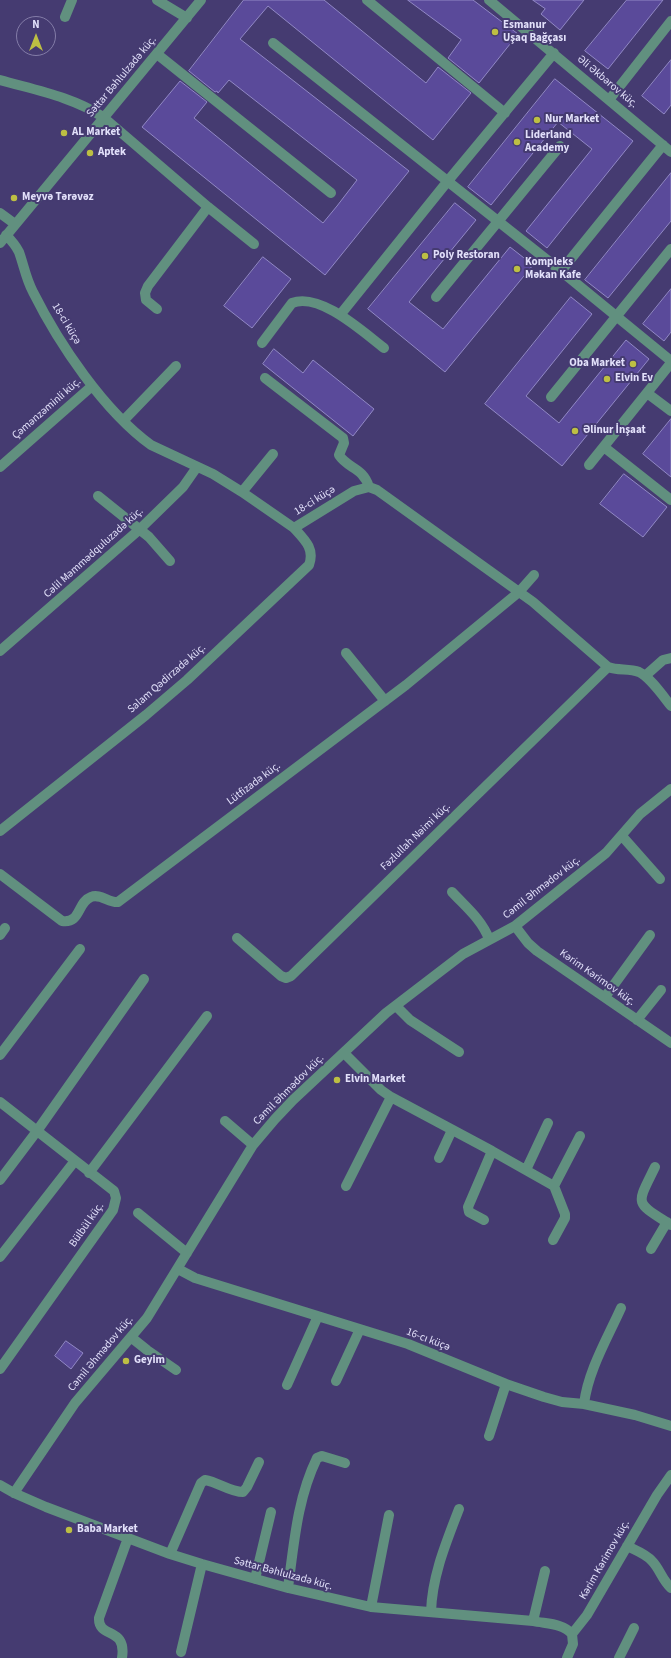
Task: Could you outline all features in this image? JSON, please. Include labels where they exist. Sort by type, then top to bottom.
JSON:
[{"type":"street","points":[[64,17],[72,0]]},
{"type":"street","points":[[157,0],[187,18]]},
{"type":"street","name":"Səttar Bəhlulzadə küç.","points":[[3,239],[201,0]]},
{"type":"street","points":[[367,0],[505,112]]},
{"type":"street","name":"Əli Əkbərov küç.","points":[[489,0],[671,152]]},
{"type":"street","points":[[609,100],[671,22]]},
{"type":"street","points":[[273,43],[560,271],[671,362],[589,465]]},
{"type":"street","points":[[340,315],[447,182],[554,53]]},
{"type":"street","points":[[157,54],[331,193]]},
{"type":"street","points":[[0,80],[77,102],[90,108],[103,117],[208,207],[254,244]]},
{"type":"street","points":[[560,271],[662,145]]},
{"type":"street","points":[[436,297],[560,146]]},
{"type":"street","points":[[157,309],[146,300],[145,293],[148,286],[208,207]]},
{"type":"street","points":[[0,213],[15,224]]},
{"type":"street","name":"18-ci küçə","points":[[3,239],[18,252],[26,279],[76,364],[92,386],[124,420],[151,445],[197,467],[242,492],[294,528],[354,491],[369,487]]},
{"type":"street","points":[[551,397],[671,249]]},
{"type":"street","points":[[262,343],[292,303],[299,300],[308,301],[332,310],[384,348]]},
{"type":"street","points":[[124,420],[176,366]]},
{"type":"street","points":[[265,378],[343,438],[344,443],[339,455],[364,475],[369,487],[377,490],[533,602],[608,667],[614,670],[638,672],[645,676],[671,706]]},
{"type":"street","name":"Çəmənzəminli küç.","points":[[0,467],[92,386]]},
{"type":"street","points":[[647,393],[671,411]]},
{"type":"street","points":[[604,447],[671,500]]},
{"type":"street","points":[[242,492],[273,454]]},
{"type":"street","name":"Cəlil Məmmədquluzadə küç.","points":[[0,651],[140,529],[183,487],[197,467]]},
{"type":"street","points":[[98,496],[149,537],[170,561]]},
{"type":"street","name":"Salam Qədirzadə küç.","points":[[2,826],[146,714],[187,680],[309,565],[311,550],[308,543],[294,528]]},
{"type":"street","name":"Lütfizadə küç.","points":[[0,874],[62,921],[68,922],[73,919],[87,899],[92,896],[98,896],[113,902],[118,902],[385,701],[519,592],[534,575]]},
{"type":"street","points":[[346,653],[385,701]]},
{"type":"street","points":[[645,676],[663,660],[671,658]]},
{"type":"street","name":"Fəzlullah Nəimi küç.","points":[[237,938],[281,976],[286,978],[291,976],[608,667]]},
{"type":"street","name":"Cəmil Əhmədov küç.","points":[[14,1493],[75,1403],[110,1361],[132,1338],[147,1318],[254,1145],[275,1119],[396,1006],[463,954],[515,926],[606,852],[622,836],[628,826],[640,814],[671,789]]},
{"type":"street","points":[[622,836],[660,880]]},
{"type":"street","points":[[452,892],[485,928],[489,939]]},
{"type":"street","name":"Kərim Kərimov küç.","points":[[515,926],[528,943],[537,951],[671,1043]]},
{"type":"street","points":[[605,997],[650,935]]},
{"type":"street","points":[[0,1055],[80,949]]},
{"type":"street","points":[[0,1180],[37,1131],[144,979]]},
{"type":"street","points":[[637,1020],[661,990]]},
{"type":"street","points":[[396,1006],[410,1020],[459,1052]]},
{"type":"street","points":[[89,1172],[207,1016]]},
{"type":"street","points":[[344,1053],[391,1097],[554,1186],[565,1214],[565,1218],[553,1240]]},
{"type":"street","points":[[346,1186],[391,1097]]},
{"type":"street","name":"Bülbül küç.","points":[[0,1102],[74,1162],[114,1191],[116,1198],[113,1210],[0,1369]]},
{"type":"street","points":[[225,1121],[254,1145]]},
{"type":"street","points":[[526,1170],[548,1123]]},
{"type":"street","points":[[439,1158],[452,1130]]},
{"type":"street","points":[[554,1186],[580,1136]]},
{"type":"street","points":[[484,1220],[469,1212],[468,1207],[492,1151]]},
{"type":"street","points":[[0,1257],[74,1162]]},
{"type":"street","points":[[651,1249],[669,1223],[645,1208],[641,1202],[641,1196],[655,1167]]},
{"type":"street","points":[[138,1213],[188,1253]]},
{"type":"street","name":"16-cı küçə","points":[[178,1269],[195,1278],[360,1329],[433,1354],[506,1384],[556,1400],[584,1404],[636,1415],[671,1426]]},
{"type":"street","points":[[584,1404],[591,1375],[621,1308]]},
{"type":"street","points":[[287,1385],[318,1316]]},
{"type":"street","points":[[336,1381],[360,1329]]},
{"type":"street","points":[[132,1338],[176,1370]]},
{"type":"street","points":[[489,1436],[506,1384]]},
{"type":"street","points":[[288,1588],[299,1512],[302,1497],[312,1467],[317,1458],[322,1456],[345,1463]]},
{"type":"street","points":[[170,1554],[201,1483],[205,1480],[212,1481],[238,1492],[243,1492],[259,1462]]},
{"type":"street","name":"Kərim Kərimov küç.","points":[[567,1658],[573,1644],[572,1634],[587,1615],[627,1546],[671,1475]]},
{"type":"street","name":"Səttar Bəhlulzadə küç.","points":[[0,1485],[46,1507],[170,1554],[288,1588],[371,1606],[533,1621],[559,1626],[569,1630],[572,1634]]},
{"type":"street","points":[[431,1612],[431,1598],[440,1559],[459,1509]]},
{"type":"street","points":[[255,1579],[271,1512]]},
{"type":"street","points":[[371,1606],[389,1515]]},
{"type":"street","points":[[122,1658],[122,1643],[119,1638],[103,1630],[99,1623],[99,1618],[128,1538]]},
{"type":"street","points":[[627,1546],[647,1556],[653,1561],[663,1579],[671,1588]]},
{"type":"street","points":[[181,1652],[202,1564]]},
{"type":"street","points":[[533,1621],[545,1571]]},
{"type":"street","points":[[619,1658],[634,1628]]},
{"type":"building","points":[[244,0],[324,0],[426,83],[438,67],[471,93],[433,140],[268,6],[240,39],[409,171],[325,275],[142,127],[180,81],[207,102],[194,118],[323,223],[337,206],[357,180],[229,80],[218,93],[189,71]]},
{"type":"building","points":[[408,0],[473,0],[518,34],[479,83],[448,58],[461,40]]},
{"type":"building","points":[[533,0],[584,0],[560,30],[541,14],[545,9]]},
{"type":"building","points":[[627,0],[663,0],[608,69],[585,51]]},
{"type":"building","points":[[671,60],[671,105],[664,114],[642,96]]},
{"type":"building","points":[[555,79],[633,141],[547,248],[526,231],[592,149],[558,122],[491,205],[468,187]]},
{"type":"building","points":[[671,173],[671,221],[608,298],[585,280]]},
{"type":"building","points":[[455,203],[476,220],[409,302],[443,329],[510,247],[533,265],[445,372],[368,309]]},
{"type":"building","points":[[263,257],[291,279],[252,328],[224,306]]},
{"type":"building","points":[[671,289],[671,332],[664,341],[643,324]]},
{"type":"building","points":[[571,297],[592,314],[526,396],[559,423],[626,340],[649,359],[562,466],[485,404]]},
{"type":"building","points":[[274,349],[303,373],[313,360],[374,409],[353,436],[263,364]]},
{"type":"building","points":[[671,419],[671,477],[643,454]]},
{"type":"building","points":[[624,474],[667,507],[643,537],[600,504]]},
{"type":"building","points":[[66,1341],[83,1353],[71,1369],[55,1356]]},
{"type":"place","name":"Esmanur Uşaq Bağçası","points":[[495,32]]},
{"type":"place","name":"Nur Market","points":[[537,120]]},
{"type":"place","name":"AL Market","points":[[64,133]]},
{"type":"place","name":"Liderland Academy","points":[[517,142]]},
{"type":"place","name":"Aptek","points":[[90,153]]},
{"type":"place","name":"Meyvə Tərəvəz","points":[[14,198]]},
{"type":"place","name":"Poly Restoran","points":[[425,256]]},
{"type":"place","name":"Kompleks Məkan Kafe","points":[[517,269]]},
{"type":"place","name":"Oba Market","points":[[633,364]]},
{"type":"place","name":"Elvin Ev","points":[[607,379]]},
{"type":"place","name":"Əlinur İnşaat","points":[[575,431]]},
{"type":"place","name":"Elvin Market","points":[[337,1080]]},
{"type":"place","name":"Geyim","points":[[126,1361]]},
{"type":"place","name":"Baba Market","points":[[69,1530]]}]
